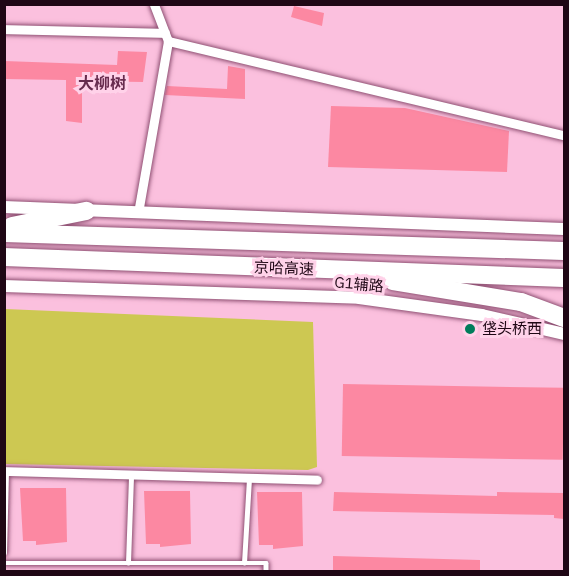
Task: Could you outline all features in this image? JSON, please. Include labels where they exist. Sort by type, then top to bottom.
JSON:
[{"type":"highway","points":[[4,228],[86,211]]},
{"type":"highway","name":"京哈高速","points":[[4,233],[564,251]]},
{"type":"highway","name":"京哈高速","points":[[4,257],[564,278]]},
{"type":"highway","points":[[317,269],[521,302],[564,318]]},
{"type":"street","points":[[138,213],[166,37],[154,4]]},
{"type":"street","points":[[4,29],[166,37],[564,135]]},
{"type":"street","points":[[4,207],[564,229]]},
{"type":"street","name":"G1辅路","points":[[4,286],[359,298],[482,315],[564,334]]},
{"type":"street","points":[[5,471],[317,480]]},
{"type":"lane","points":[[4,553],[5,471]]},
{"type":"lane","points":[[128,563],[131,474]]},
{"type":"lane","points":[[244,563],[249,478]]},
{"type":"lane","points":[[4,563],[266,563],[266,572]]},
{"type":"lane","points":[[70,563],[70,572]]},
{"type":"lane","points":[[147,572],[148,563]]},
{"type":"lane","points":[[192,563],[192,572]]},
{"type":"shaded area","points":[[5,309],[313,322],[317,467],[308,470],[5,464]]},
{"type":"building","points":[[294,6],[324,13],[322,26],[291,17]]},
{"type":"building","points":[[118,51],[147,52],[143,82],[82,81],[82,123],[66,121],[66,80],[4,79],[4,61],[117,65]]},
{"type":"building","points":[[228,66],[245,69],[245,99],[165,95],[167,86],[227,89]]},
{"type":"building","points":[[331,106],[405,108],[509,131],[507,172],[328,167]]},
{"type":"building","points":[[343,384],[564,388],[563,460],[342,456]]},
{"type":"building","points":[[20,488],[66,488],[67,542],[36,545],[36,541],[23,541]]},
{"type":"building","points":[[144,491],[190,491],[191,544],[160,547],[160,544],[146,544]]},
{"type":"building","points":[[257,492],[302,492],[303,546],[273,549],[273,545],[259,545]]},
{"type":"building","points":[[334,492],[497,496],[497,492],[564,493],[564,519],[554,518],[554,515],[333,511]]},
{"type":"building","points":[[333,556],[480,560],[480,572],[333,572]]},
{"type":"place","name":"垡头桥西","points":[[470,329]]},
{"type":"district","name":"大柳树","points":[[102,83]]}]
